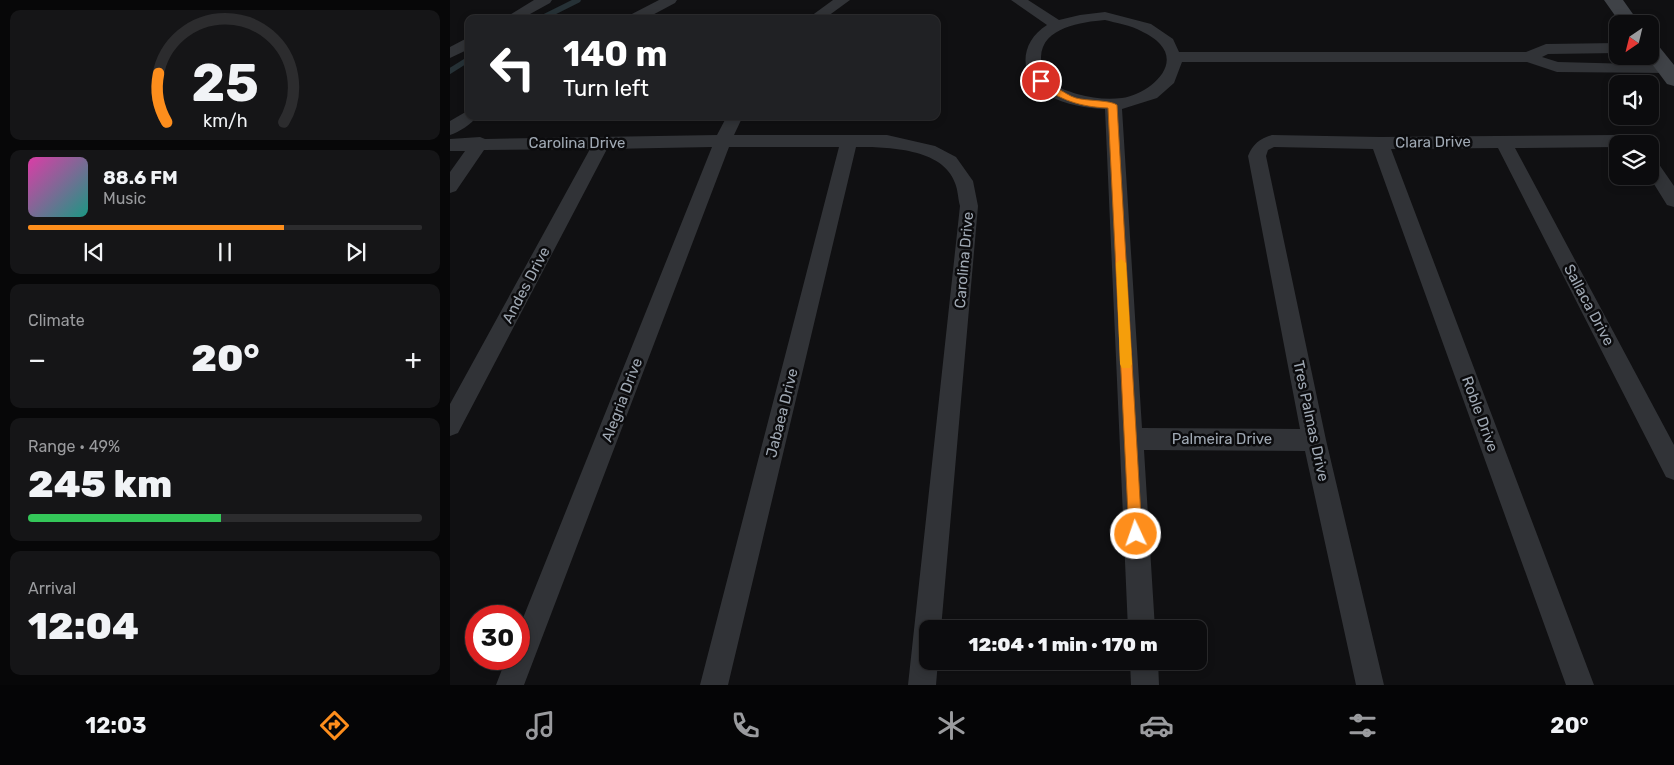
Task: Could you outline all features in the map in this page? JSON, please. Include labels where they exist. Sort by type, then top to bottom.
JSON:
[{"type":"main road","points":[[1613,0],[1624,15]]},
{"type":"main road","points":[[1659,60],[1670,74]]},
{"type":"street","points":[[517,15],[545,0]]},
{"type":"street","points":[[641,15],[670,0]]},
{"type":"street","points":[[820,15],[842,0]]},
{"type":"street","points":[[1018,0],[1058,25]]},
{"type":"street","points":[[1104,16],[1129,20],[1151,28],[1167,41],[1175,57],[1174,70],[1167,83],[1153,94],[1135,102],[1113,105],[1091,104],[1071,100],[1054,92],[1041,81],[1034,69],[1032,57],[1036,45],[1044,34],[1058,25],[1088,17],[1104,16]]},
{"type":"street","points":[[450,53],[465,44]]},
{"type":"street","points":[[1528,58],[1546,49],[1609,48]]},
{"type":"street","points":[[1175,57],[1528,58],[1557,66],[1670,74]]},
{"type":"street","points":[[1113,105],[1141,620]]},
{"type":"street","points":[[450,129],[465,119]]},
{"type":"street","name":"Alegria Drive","points":[[510,685],[733,120]]},
{"type":"street","name":"Carolina Drive","points":[[450,145],[480,143],[602,144],[724,141],[887,141],[929,150],[950,161],[964,181],[970,206],[922,685]]},
{"type":"street","name":"Clara Drive","points":[[1257,156],[1260,149],[1272,141],[1380,143],[1609,142]]},
{"type":"street","name":"Sallaca Drive","points":[[1503,141],[1674,469]]},
{"type":"street","name":"Jabaea Drive","points":[[714,685],[849,142]]},
{"type":"street","points":[[450,186],[480,143]]},
{"type":"street","name":"Roble Drive","points":[[1380,143],[1580,685]]},
{"type":"street","name":"Andes Drive","points":[[450,426],[602,144]]},
{"type":"street","name":"Tres Palmas Drive","points":[[1257,156],[1314,440],[1370,685]]},
{"type":"street","points":[[1659,178],[1674,200]]},
{"type":"street","name":"Palmeira Drive","points":[[1130,438],[1314,440]]},
{"type":"street","points":[[1144,670],[1145,685]]},
{"type":"waterway","points":[[548,15],[578,0]]},
{"type":"waterway","points":[[450,71],[465,62]]},
{"type":"slow traffic","points":[[1121,263],[1126,364]]},
{"type":"route","points":[[1041,81],[1054,92],[1071,100],[1091,104],[1113,105],[1136,534]]}]
